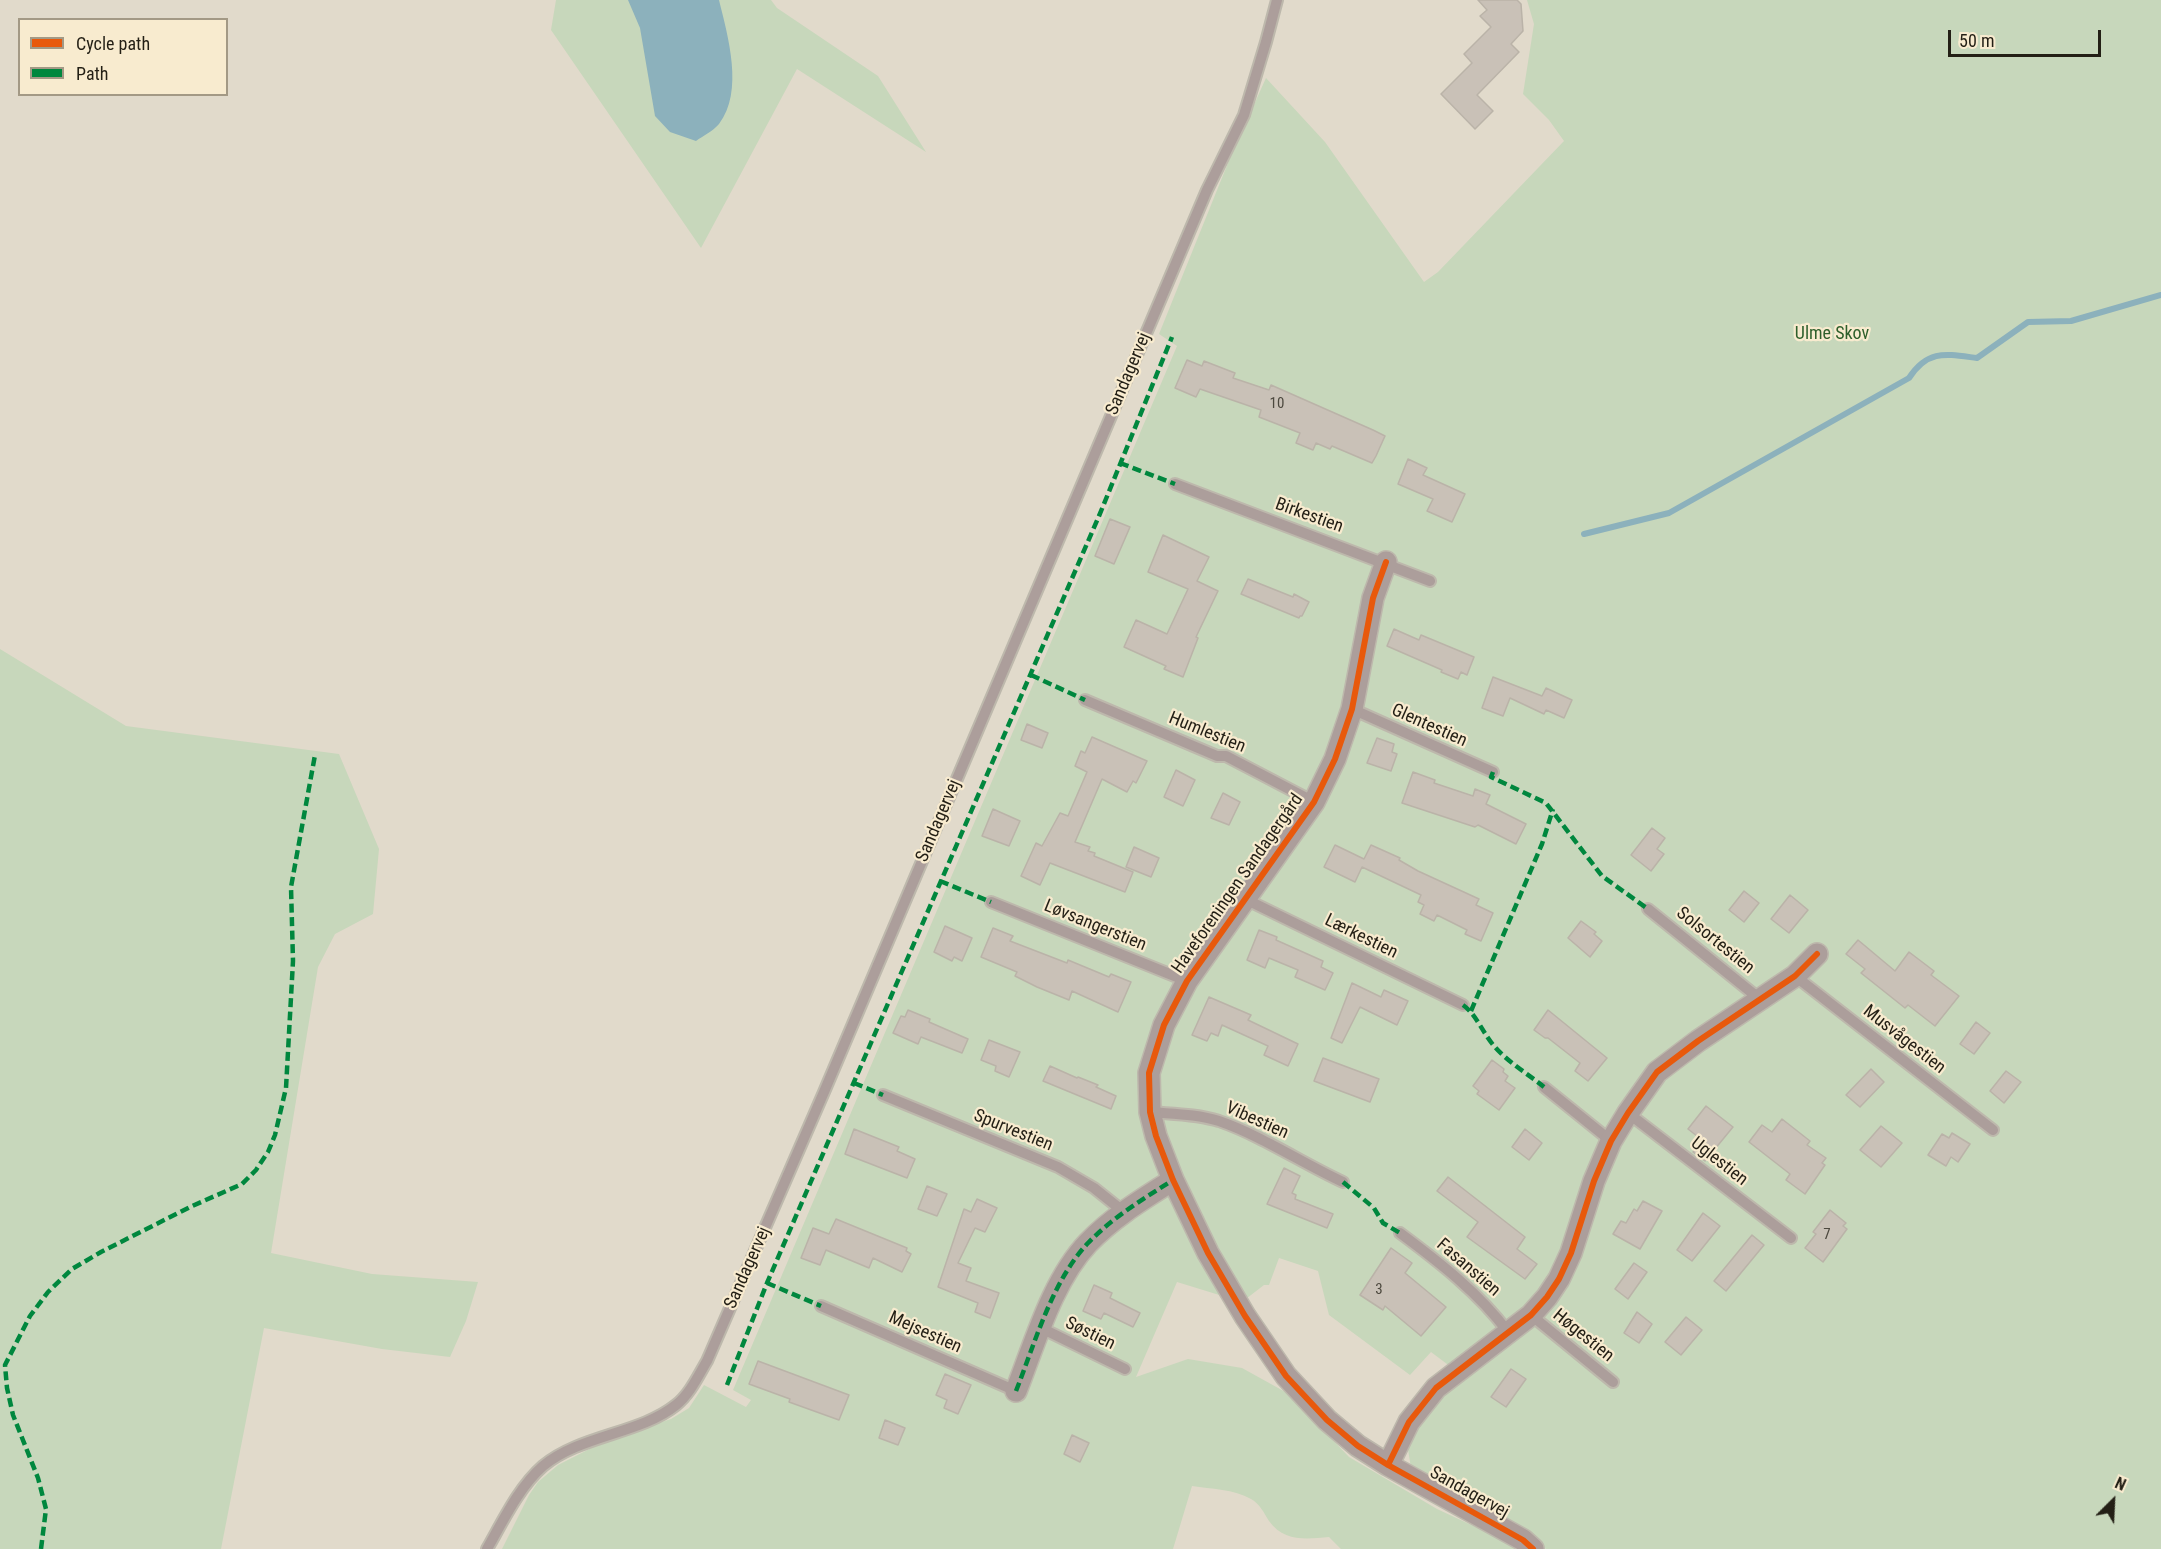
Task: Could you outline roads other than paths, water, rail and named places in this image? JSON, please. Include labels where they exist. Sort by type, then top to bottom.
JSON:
[{"type":"street","name":"Haveforeningen Sandagergård","points":[[1386,562],[1373,598],[1352,709],[1335,759],[1314,802],[1187,981],[1164,1025],[1149,1073],[1150,1112],[1156,1136],[1173,1180],[1208,1253],[1245,1316],[1286,1376],[1327,1420],[1358,1446],[1388,1465]]},
{"type":"street","points":[[1388,1465],[1409,1422],[1436,1388],[1531,1315],[1547,1297],[1559,1279],[1571,1253],[1594,1181],[1611,1141],[1657,1072],[1698,1041],[1795,976],[1817,954]]},
{"type":"street","points":[[1016,1391],[1059,1284],[1087,1244],[1124,1212],[1173,1180]]},
{"type":"street","name":"Sandagervej","points":[[1388,1465],[1514,1534],[1533,1549]]},
{"type":"lane","name":"Sandagervej","points":[[487,1549],[519,1495],[543,1467],[567,1450],[655,1418],[675,1406],[689,1392],[707,1361],[824,1092],[1207,190],[1244,115],[1277,0]]},
{"type":"lane","name":"Birkestien","points":[[1174,484],[1386,562],[1430,581]]},
{"type":"lane","name":"Humlestien","points":[[1085,700],[1217,756],[1226,756],[1314,802]]},
{"type":"lane","name":"Glentestien","points":[[1352,709],[1493,772]]},
{"type":"lane","name":"Lærkestien","points":[[1245,900],[1463,1005]]},
{"type":"lane","name":"Løvsangerstien","points":[[992,902],[1187,981]]},
{"type":"lane","name":"Solsortestien","points":[[1648,909],[1761,1000]]},
{"type":"lane","name":"Musvågestien","points":[[1795,976],[1993,1130]]},
{"type":"lane","points":[[1544,1087],[1611,1141]]},
{"type":"lane","name":"Spurvestien","points":[[883,1095],[1058,1167],[1094,1188],[1124,1212]]},
{"type":"lane","name":"Vibestien","points":[[1150,1112],[1195,1116],[1219,1121],[1343,1182]]},
{"type":"lane","name":"Uglestien","points":[[1628,1113],[1791,1238]]},
{"type":"lane","name":"Fasanstien","points":[[1400,1233],[1433,1258],[1493,1312],[1508,1332]]},
{"type":"lane","name":"Mejsestien","points":[[821,1306],[1016,1391]]},
{"type":"lane","name":"Høgestien","points":[[1531,1315],[1613,1382]]},
{"type":"lane","name":"Søstien","points":[[1041,1328],[1125,1369]]},
{"type":"water","points":[[628,0],[719,0],[730,47],[731,96],[727,111],[719,124],[696,141],[670,132],[655,116],[640,28]]},
{"type":"waterway","points":[[1584,534],[1669,513],[1909,378],[1923,362],[1931,358],[1947,355],[1977,358],[2028,322],[2071,321],[2161,295]]},
{"type":"park label","name":"Ulme Skov","points":[[1832,334]]}]
